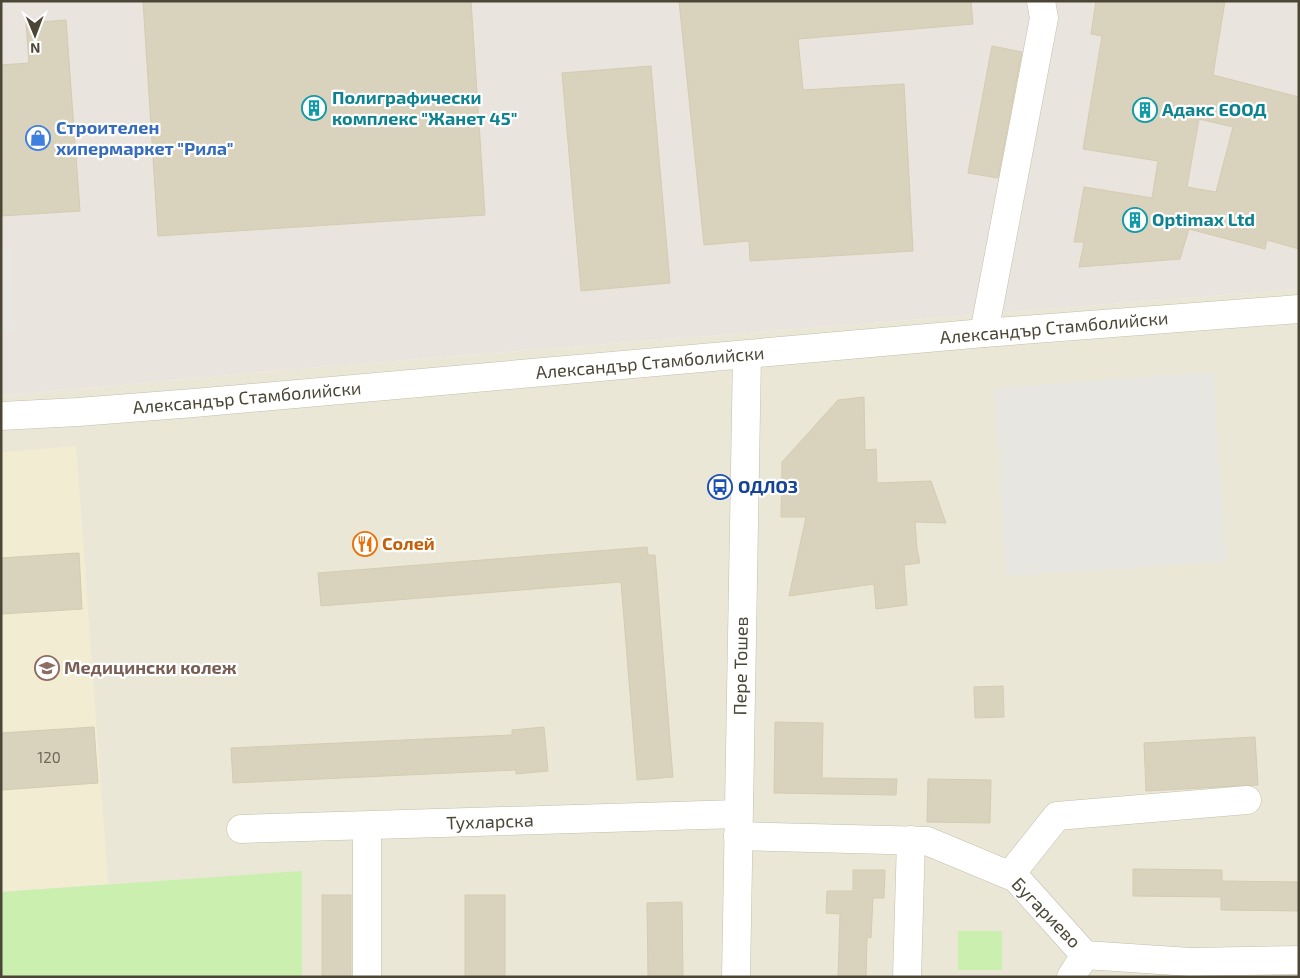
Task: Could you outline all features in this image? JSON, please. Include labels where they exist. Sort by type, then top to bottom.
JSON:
[{"type":"street","points":[[984,333],[1044,18],[1040,1]]},
{"type":"street","name":"Александър Стамболийски","points":[[1,416],[131,408],[984,333],[1299,308]]},
{"type":"street","name":"Пере Тошев","points":[[736,977],[747,355]]},
{"type":"street","points":[[1010,875],[1057,816],[1247,800]]},
{"type":"street","name":"Тухларска","points":[[241,829],[367,826],[738,825]]},
{"type":"street","name":"Бугариево","points":[[738,825],[927,840],[1016,878],[1078,966],[1190,969],[1299,960]]},
{"type":"street","points":[[367,826],[367,977]]},
{"type":"street","points":[[906,977],[911,840]]},
{"type":"shaded area","points":[[1,1],[1299,1],[1299,289],[320,367],[1,396]]},
{"type":"shaded area","points":[[9,251],[16,331],[1,332],[1,252]]},
{"type":"shaded area","points":[[1299,289],[1299,977],[1,977],[1,396],[320,367]]},
{"type":"shaded area","points":[[1213,372],[1226,561],[1007,576],[994,388]]},
{"type":"shaded area","name":"Медицински колеж","points":[[76,446],[108,884],[1,892],[1,452]]},
{"type":"green space","points":[[302,871],[302,977],[1,977],[1,892]]},
{"type":"green space","points":[[958,931],[1002,931],[1002,970],[958,970]]},
{"type":"building","name":"Полиграфически комплекс \"Жанет 45\"","points":[[143,1],[471,1],[485,215],[158,236]]},
{"type":"building","points":[[679,1],[971,1],[973,24],[798,39],[803,90],[904,84],[913,251],[750,261],[749,241],[704,245]]},
{"type":"building","points":[[1096,1],[1225,1],[1213,75],[1299,97],[1299,249],[1267,240],[1265,249],[1189,229],[1180,259],[1079,267],[1084,242],[1074,242],[1084,187],[1152,198],[1158,161],[1083,149],[1102,36],[1091,34]],"holes":[[[1199,119],[1233,127],[1216,192],[1187,187]]]},
{"type":"building","name":"Строителен хипермаркет \"Рила\"","points":[[66,20],[80,211],[1,216],[1,65],[29,63],[26,23]]},
{"type":"building","points":[[992,46],[1022,52],[998,178],[968,173]]},
{"type":"building","points":[[651,66],[670,283],[581,291],[562,73]]},
{"type":"building","points":[[864,397],[865,450],[876,449],[877,483],[931,481],[946,523],[915,522],[920,563],[904,565],[907,605],[876,609],[874,584],[789,596],[806,517],[781,517],[782,462],[838,400]]},
{"type":"building","points":[[647,547],[648,555],[655,555],[673,777],[637,780],[621,582],[321,606],[318,573]]},
{"type":"building","points":[[79,553],[82,609],[1,614],[1,558]]},
{"type":"building","points":[[1003,686],[1004,717],[975,718],[974,687]]},
{"type":"building","points":[[775,722],[823,723],[822,778],[897,779],[896,795],[774,793]]},
{"type":"building","points":[[94,727],[98,783],[1,790],[1,733]]},
{"type":"building","points":[[544,727],[548,771],[516,774],[516,770],[233,783],[231,748],[512,735],[512,730]]},
{"type":"building","points":[[1255,737],[1258,785],[1146,791],[1144,743]]},
{"type":"building","points":[[928,779],[991,780],[990,823],[927,822]]},
{"type":"building","points":[[1133,869],[1222,870],[1222,881],[1299,882],[1299,911],[1221,910],[1221,897],[1133,896]]},
{"type":"building","points":[[853,870],[885,870],[884,898],[873,898],[871,938],[867,937],[866,977],[838,977],[840,914],[826,913],[827,891],[853,891]]},
{"type":"building","points":[[322,895],[351,895],[351,977],[322,977]]},
{"type":"building","points":[[465,895],[505,895],[505,977],[465,977]]},
{"type":"building","points":[[682,902],[683,977],[648,977],[647,903]]},
{"type":"place","name":"Полиграфически комплекс \"Жанет 45\"","points":[[314,108]]},
{"type":"place","name":"Адакс ЕООД","points":[[1145,110]]},
{"type":"place","name":"Строителен хипермаркет \"Рила\"","points":[[38,138]]},
{"type":"place","name":"Optimax Ltd","points":[[1135,220]]},
{"type":"place","name":"ОДЛОЗ","points":[[720,487]]},
{"type":"place","name":"Солей","points":[[365,544]]},
{"type":"place","name":"Медицински колеж","points":[[47,668]]}]
